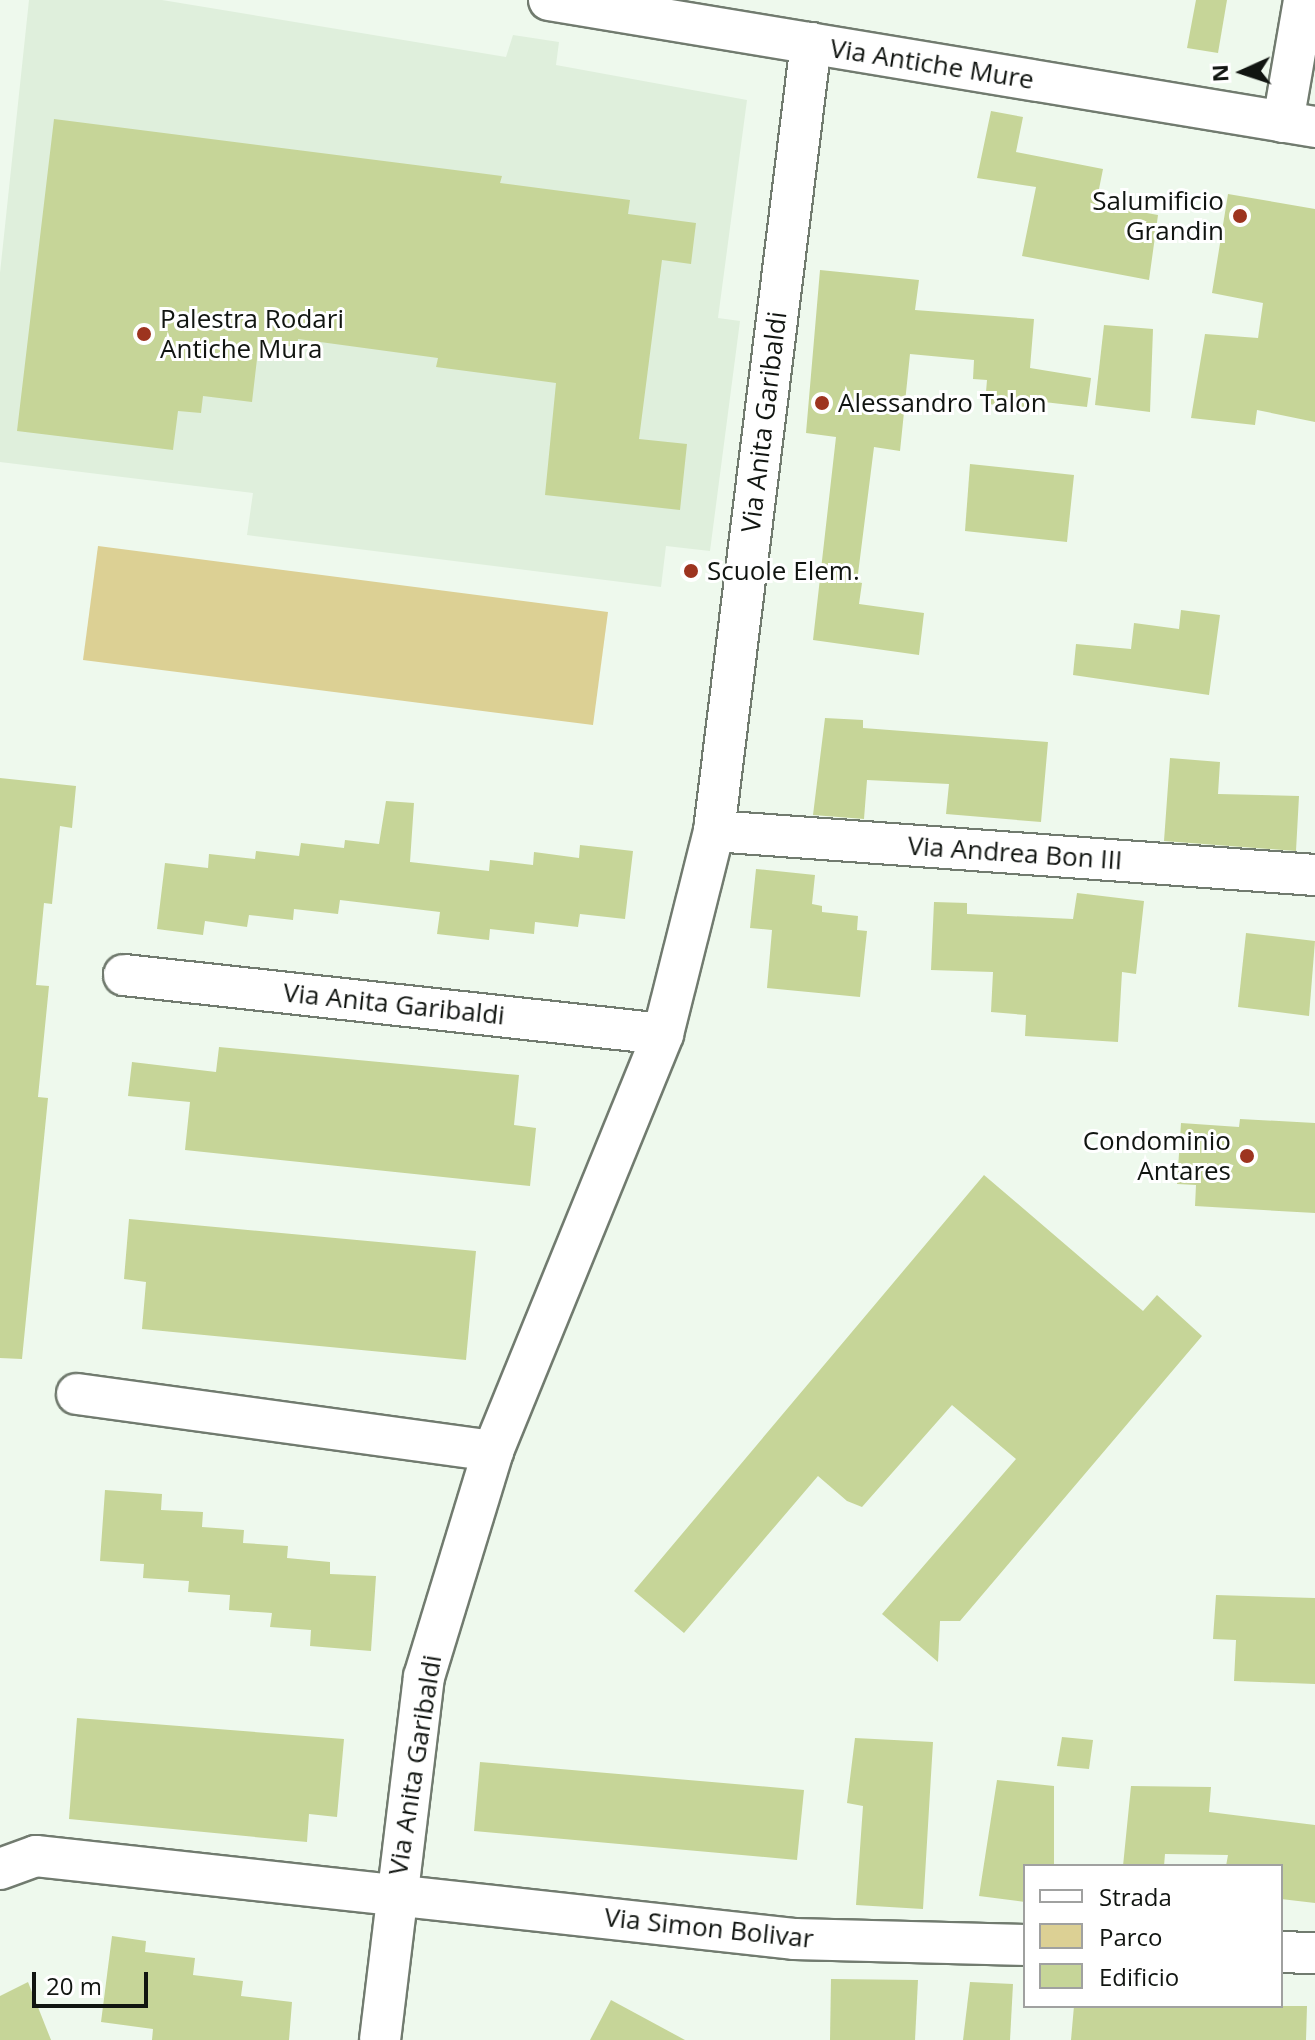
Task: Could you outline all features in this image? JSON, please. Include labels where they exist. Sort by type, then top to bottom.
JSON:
[{"type":"street","name":"Via Antiche Mure","points":[[549,0],[1299,125]]},
{"type":"street","points":[[1299,125],[1304,0]]},
{"type":"street","name":"Via Anita Garibaldi","points":[[380,2040],[394,1895],[424,1677],[493,1451],[663,1034],[714,831],[811,43]]},
{"type":"street","name":"Via Andrea Bon III","points":[[714,831],[1315,875]]},
{"type":"street","name":"Via Anita Garibaldi","points":[[124,975],[663,1034]]},
{"type":"street","points":[[77,1394],[493,1451]]},
{"type":"street","name":"Via Anita Garibaldi","points":[[0,1869],[36,1856],[394,1895]]},
{"type":"street","name":"Via Simon Bolivar","points":[[394,1895],[795,1939],[1023,1945]]},
{"type":"street","points":[[1283,1952],[1315,1953]]},
{"type":"shaded area","points":[[29,0],[162,0],[506,57],[513,35],[559,42],[556,65],[747,100],[718,318],[740,321],[710,551],[666,546],[661,587],[247,535],[253,493],[0,462],[0,273]]},
{"type":"green space","points":[[98,546],[608,612],[593,725],[83,660]]},
{"type":"building","points":[[1196,0],[1227,0],[1218,53],[1187,48]]},
{"type":"building","points":[[991,111],[1023,117],[1016,152],[1103,169],[1096,204],[1158,215],[1149,280],[1022,256],[1036,187],[977,178]]},
{"type":"building","points":[[54,119],[502,176],[500,183],[630,200],[628,214],[696,223],[691,264],[662,260],[639,439],[687,444],[680,510],[545,495],[556,383],[436,367],[438,358],[298,339],[297,347],[259,342],[252,402],[203,396],[201,413],[178,411],[173,450],[17,431]]},
{"type":"building","points":[[1228,194],[1315,209],[1315,422],[1257,410],[1255,425],[1191,418],[1205,334],[1258,338],[1263,303],[1212,293]]},
{"type":"building","points":[[820,270],[919,280],[915,310],[1034,319],[1030,368],[1091,378],[1087,407],[1027,400],[1027,407],[985,404],[987,380],[973,379],[974,360],[910,354],[900,451],[874,447],[857,582],[862,583],[859,604],[924,613],[919,655],[813,640],[836,437],[806,433]]},
{"type":"building","points":[[1104,325],[1153,329],[1150,412],[1095,405]]},
{"type":"building","points":[[970,464],[1074,475],[1067,542],[965,531]]},
{"type":"building","points":[[1181,610],[1220,615],[1209,695],[1073,675],[1076,644],[1131,649],[1134,623],[1179,629]]},
{"type":"building","points":[[825,718],[863,720],[863,728],[1048,742],[1041,822],[946,814],[949,784],[867,780],[864,819],[813,815]]},
{"type":"building","points":[[1170,758],[1220,762],[1218,794],[1299,796],[1296,851],[1164,841]]},
{"type":"building","points":[[0,778],[76,786],[72,828],[60,826],[52,904],[44,903],[36,985],[49,986],[38,1097],[48,1098],[22,1359],[0,1358]]},
{"type":"building","points":[[386,801],[414,803],[410,862],[489,871],[490,860],[533,865],[534,852],[579,858],[580,845],[633,851],[625,919],[580,914],[578,927],[535,922],[534,934],[490,929],[489,940],[437,934],[440,912],[340,900],[338,914],[294,909],[293,920],[249,915],[247,927],[205,921],[203,935],[157,929],[165,863],[208,868],[209,854],[255,859],[256,851],[299,856],[301,843],[344,848],[345,840],[379,844]]},
{"type":"building","points":[[756,869],[815,875],[812,904],[822,906],[822,912],[858,916],[857,930],[867,931],[860,997],[767,988],[772,930],[750,928]]},
{"type":"building","points":[[1077,893],[1144,901],[1136,974],[1122,972],[1118,1042],[1025,1036],[1026,1015],[991,1012],[993,972],[931,970],[934,902],[967,903],[967,914],[1073,919]]},
{"type":"building","points":[[1246,933],[1315,941],[1309,1016],[1238,1007]]},
{"type":"building","points":[[219,1047],[519,1075],[514,1125],[536,1128],[530,1186],[185,1150],[190,1102],[128,1096],[132,1062],[216,1072]]},
{"type":"building","name":"Condominio Antares","points":[[1240,1119],[1315,1123],[1315,1213],[1195,1206],[1196,1185],[1177,1184],[1181,1123],[1239,1127]]},
{"type":"building","points":[[984,1175],[1143,1311],[1157,1295],[1202,1336],[960,1621],[940,1621],[938,1662],[882,1614],[1016,1459],[952,1405],[862,1507],[847,1501],[818,1476],[684,1633],[634,1591]]},
{"type":"building","points":[[129,1219],[476,1251],[466,1360],[142,1329],[146,1282],[124,1279]]},
{"type":"building","points":[[105,1490],[162,1494],[161,1510],[203,1512],[202,1527],[244,1530],[243,1543],[288,1546],[287,1558],[330,1562],[330,1574],[376,1576],[371,1651],[310,1646],[311,1630],[270,1627],[272,1613],[229,1610],[230,1595],[188,1592],[189,1581],[143,1578],[144,1564],[100,1561]]},
{"type":"building","points":[[1216,1595],[1315,1598],[1315,1684],[1234,1681],[1236,1640],[1213,1639]]},
{"type":"building","points":[[77,1718],[344,1739],[337,1817],[309,1814],[307,1842],[69,1819]]},
{"type":"building","points":[[1062,1737],[1093,1740],[1089,1769],[1057,1766]]},
{"type":"building","points":[[855,1738],[933,1742],[923,1909],[856,1905],[863,1806],[847,1803]]},
{"type":"building","points":[[480,1762],[804,1790],[797,1860],[474,1831]]},
{"type":"building","points":[[997,1780],[1054,1786],[1054,1864],[1023,1864],[1023,1902],[979,1896]]},
{"type":"building","points":[[1131,1786],[1211,1787],[1209,1812],[1315,1825],[1315,1903],[1283,1899],[1283,1864],[1226,1864],[1228,1855],[1165,1854],[1164,1864],[1123,1864]]},
{"type":"building","points":[[112,1936],[146,1941],[145,1952],[195,1958],[193,1975],[243,1981],[241,1996],[292,2002],[289,2040],[152,2040],[153,2029],[101,2022]]},
{"type":"building","points":[[831,1979],[918,1980],[915,2040],[830,2040]]},
{"type":"building","points":[[28,1982],[51,2040],[0,2040],[0,1996]]},
{"type":"building","points":[[970,1982],[1013,1984],[1010,2040],[963,2040]]},
{"type":"building","points":[[611,2000],[685,2040],[590,2040]]},
{"type":"building","points":[[1307,2006],[1306,2040],[1071,2040],[1074,2008]]},
{"type":"place","name":"Salumificio Grandin","points":[[1240,216]]},
{"type":"place","name":"Palestra Rodari Antiche Mura","points":[[144,334]]},
{"type":"place","name":"Alessandro Talon","points":[[822,403]]},
{"type":"place","name":"Scuole Elem.","points":[[691,571]]},
{"type":"place","name":"Condominio Antares","points":[[1247,1156]]}]
